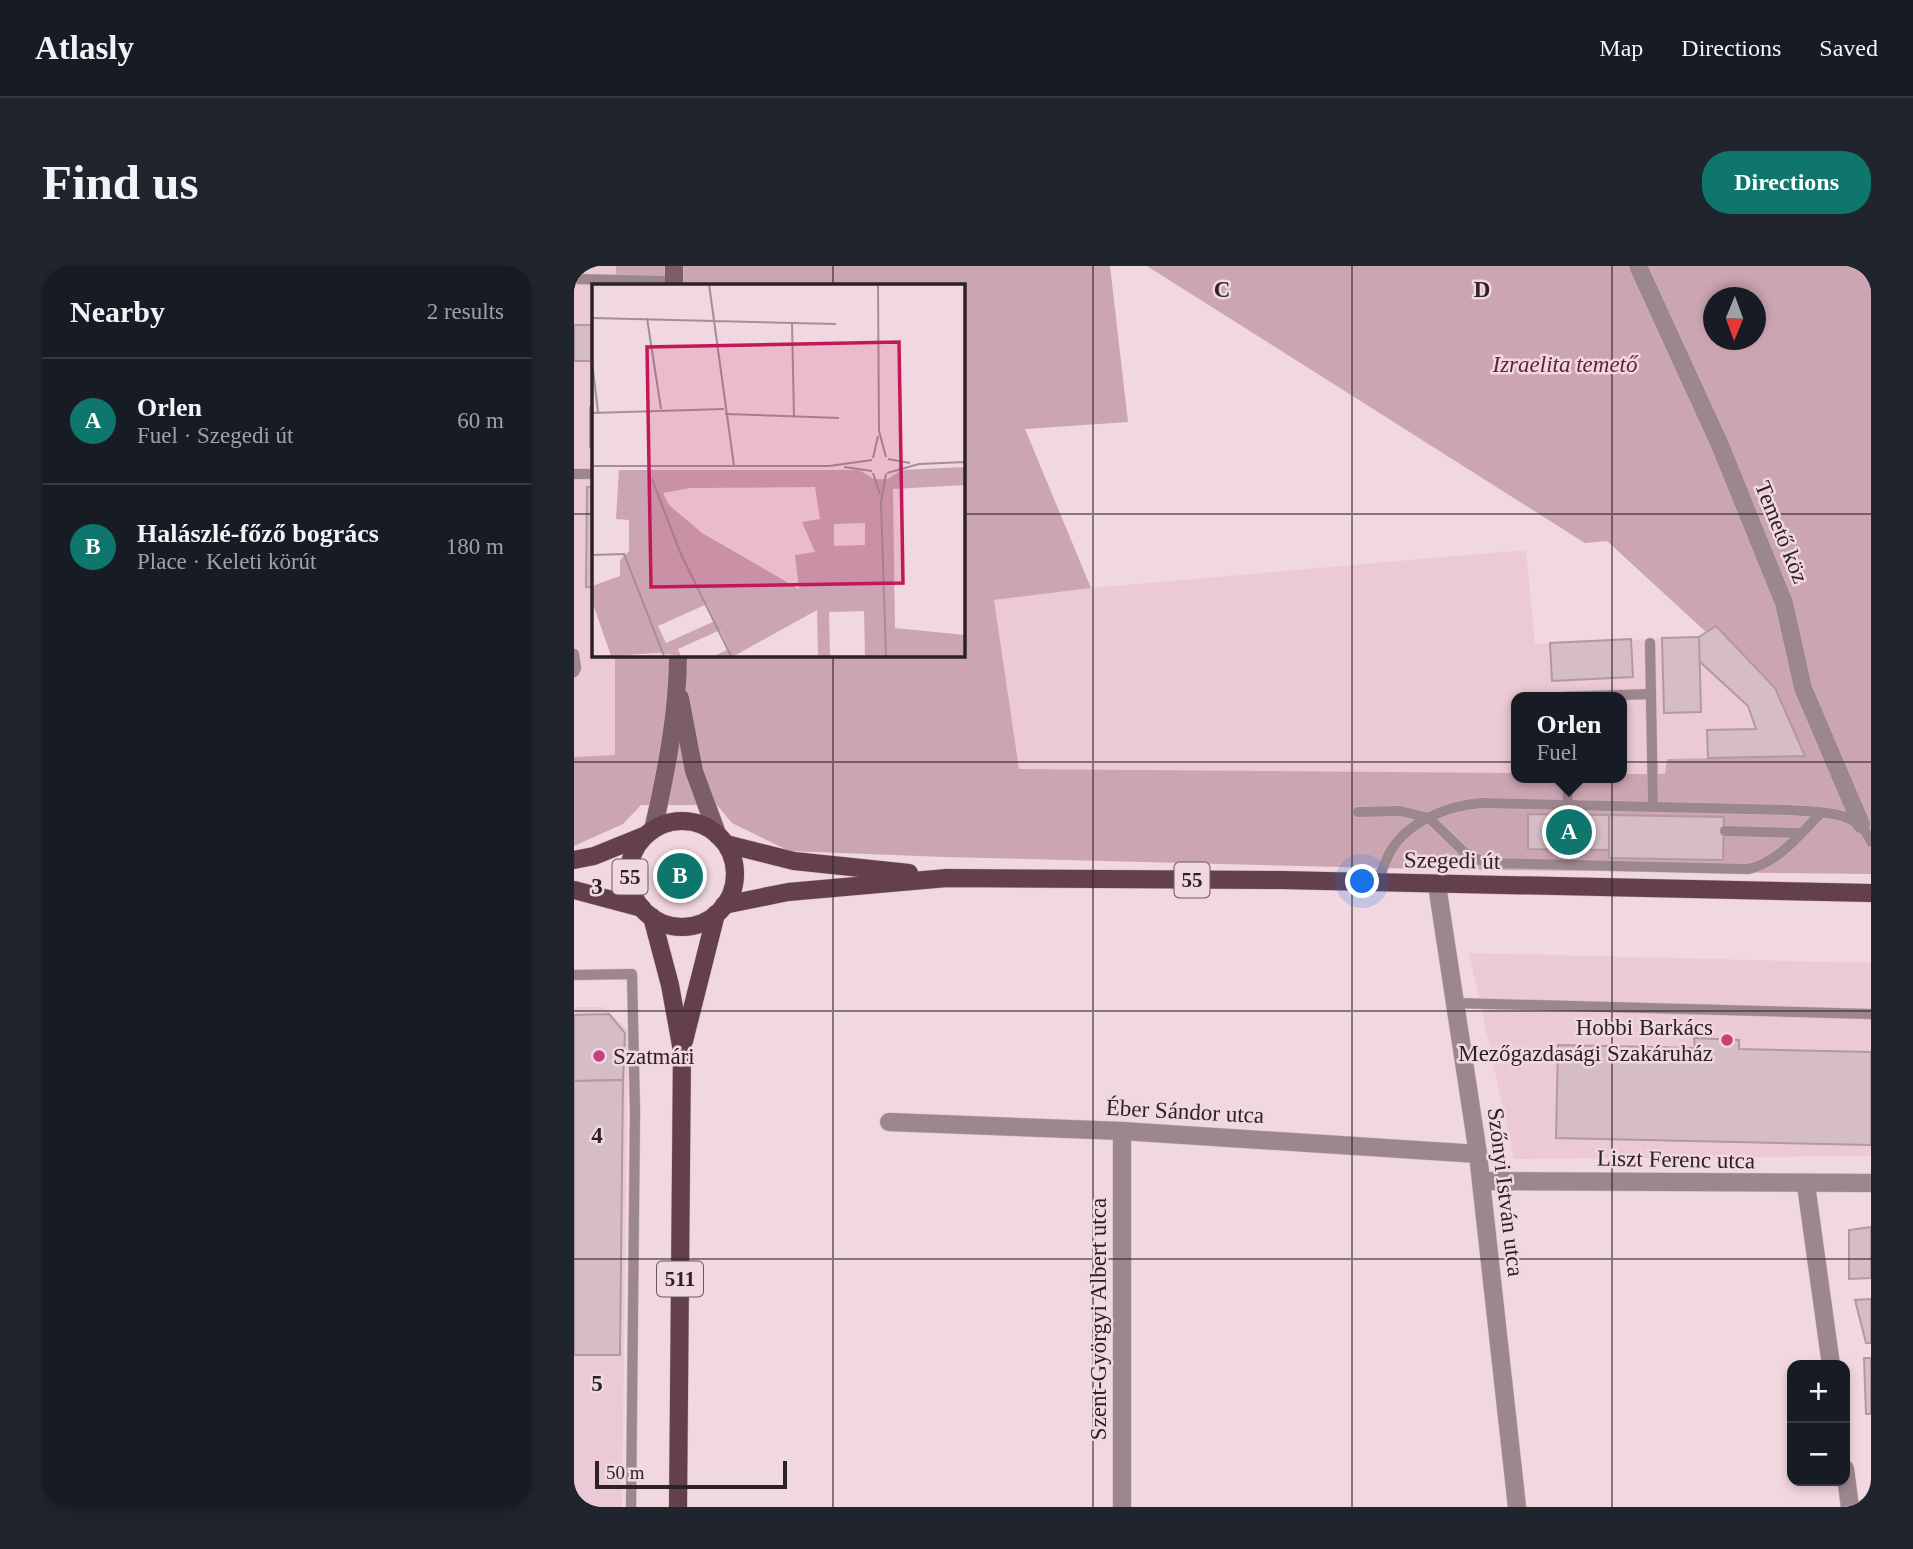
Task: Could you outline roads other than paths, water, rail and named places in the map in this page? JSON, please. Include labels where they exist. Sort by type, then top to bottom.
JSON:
[{"type":"main road","points":[[649,833],[665,772],[678,685],[678,656]]},
{"type":"main road","points":[[678,685],[694,771],[722,840],[732,855],[735,870],[734,883],[720,909]]},
{"type":"main road","name":"55","points":[[574,860],[594,856],[665,824],[683,821],[705,826],[722,840],[794,861],[947,878]]},
{"type":"main road","name":"55","points":[[647,912],[633,892],[630,866],[633,854],[649,833]]},
{"type":"main road","name":"55","points":[[574,890],[647,912],[669,924],[686,926],[700,923],[720,909],[788,892],[947,878]]},
{"type":"main road","name":"Szegedi út","points":[[947,878],[1871,893]]},
{"type":"main road","name":"511","points":[[682,1051],[720,909]]},
{"type":"main road","name":"511","points":[[647,912],[670,985],[682,1051],[678,1507]]},
{"type":"street","name":"Temető köz","points":[[1637,266],[1720,445],[1779,591],[1803,688],[1861,824]]},
{"type":"street","name":"Szőnyi István utca","points":[[1437,885],[1478,1154],[1517,1507]]},
{"type":"street","name":"Éber Sándor utca","points":[[889,1122],[1122,1131],[1478,1154]]},
{"type":"street","name":"Szent-Györgyi Albert utca","points":[[1122,1131],[1122,1507]]},
{"type":"street","name":"Liszt Ferenc utca","points":[[1481,1181],[1806,1185],[1871,1183]]},
{"type":"street","points":[[1806,1185],[1829,1360]]},
{"type":"street","points":[[1847,1486],[1850,1507]]},
{"type":"lane","points":[[574,279],[674,277]]},
{"type":"lane","points":[[574,474],[592,474]]},
{"type":"lane","points":[[1650,643],[1653,807]]},
{"type":"lane","points":[[574,654],[574,671]]},
{"type":"lane","points":[[1627,695],[1651,694]]},
{"type":"lane","points":[[1567,783],[1568,805]]},
{"type":"lane","points":[[1377,883],[1401,836],[1448,808],[1462,804],[1790,810],[1841,815],[1861,824],[1871,842]]},
{"type":"lane","points":[[1358,812],[1399,811],[1429,818],[1464,852],[1489,863],[1624,862],[1748,869],[1765,864],[1821,813]]},
{"type":"lane","points":[[1725,831],[1801,833]]},
{"type":"lane","points":[[574,975],[632,974],[635,1112],[631,1507]]},
{"type":"lane","points":[[1455,1003],[1871,1014]]},
{"type":"place","name":"Orlen","points":[[1569,832]]},
{"type":"place","name":"Halászlé-főző bogrács","points":[[680,876]]},
{"type":"place","name":"Hobbi Barkács Mezőgazdasági Szakáruház","points":[[1727,1040]]},
{"type":"place","name":"Szatmári","points":[[599,1056]]},
{"type":"park label","name":"Izraelita temető","points":[[1565,364]]}]
